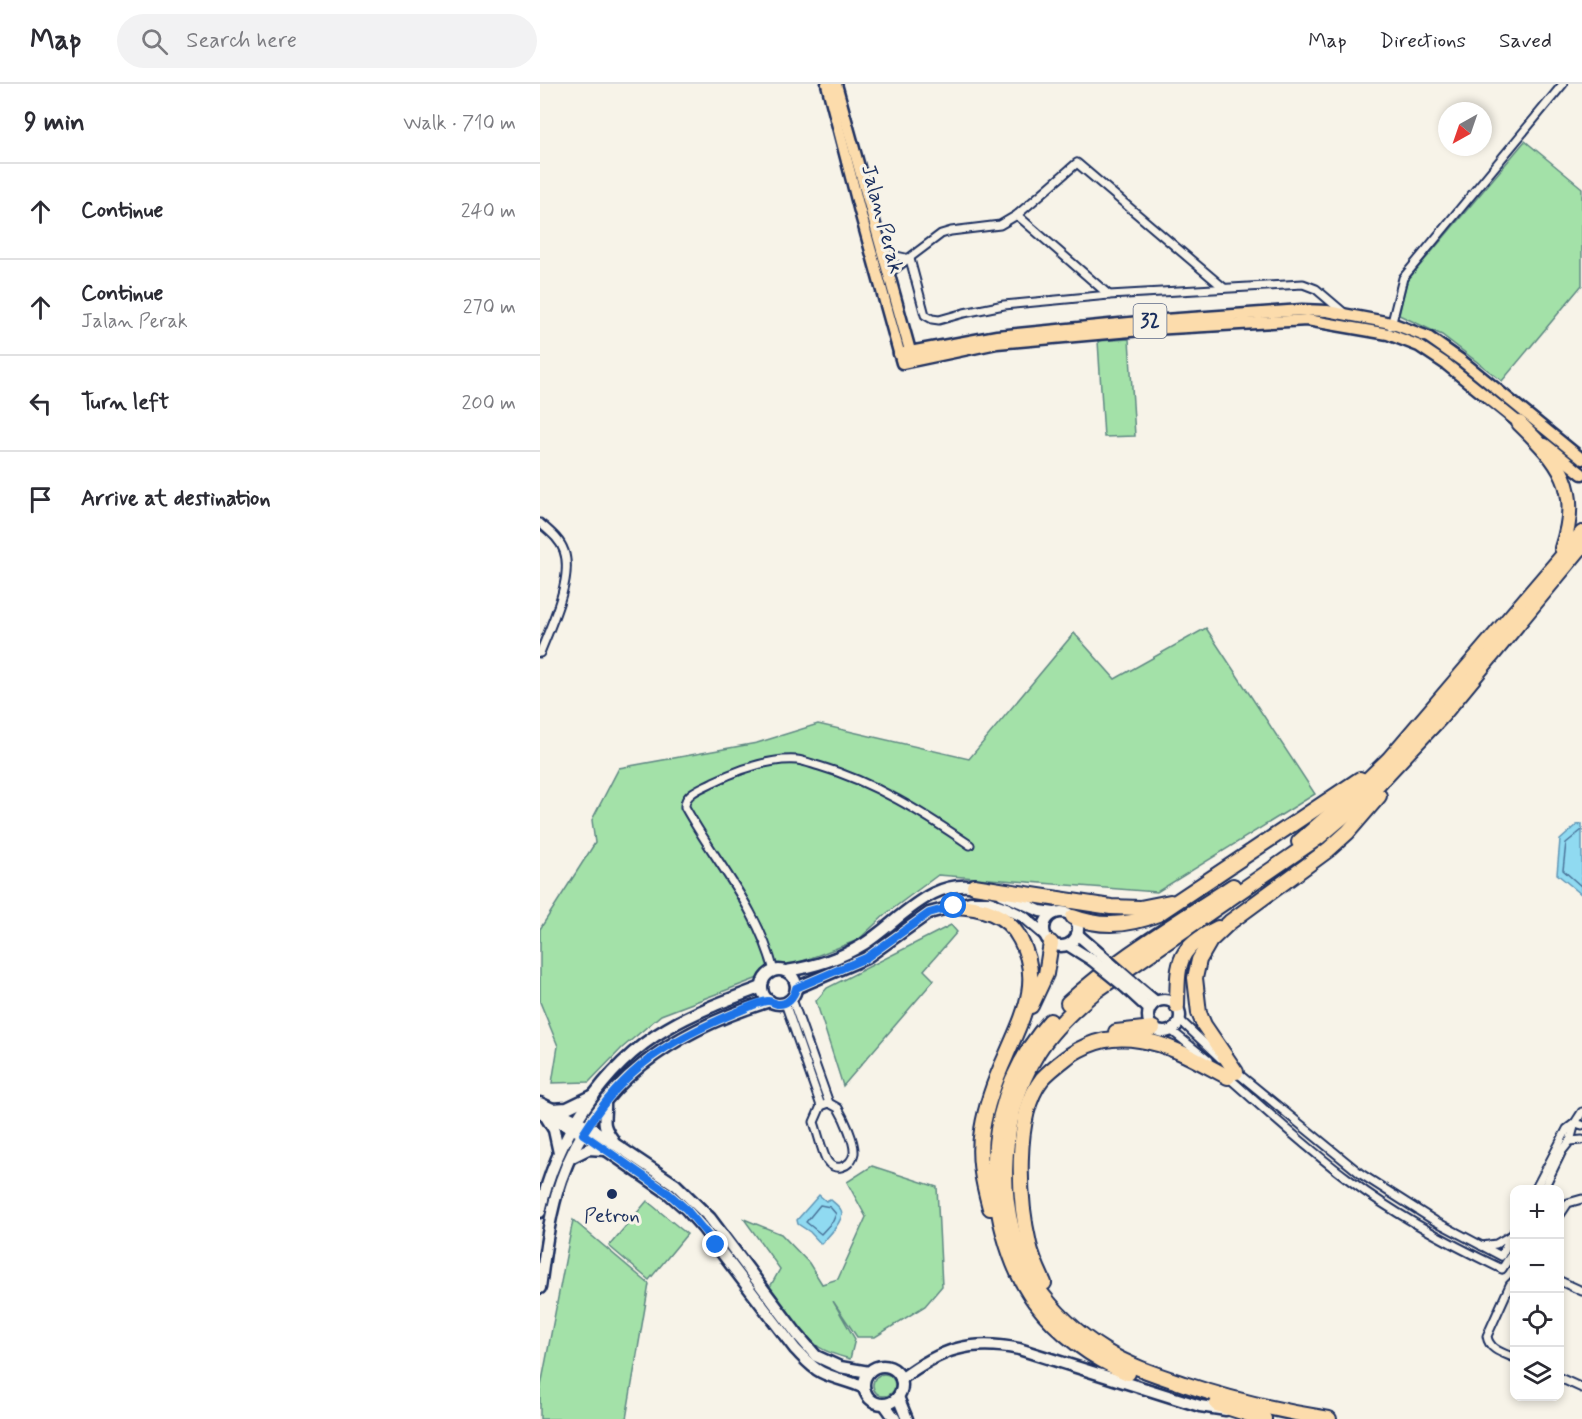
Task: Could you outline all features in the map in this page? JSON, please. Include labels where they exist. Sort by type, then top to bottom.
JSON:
[{"type":"highway","points":[[1519,423],[1561,463],[1569,476],[1574,493],[1576,508],[1574,525],[1557,569]]},
{"type":"highway","points":[[1177,1006],[1178,969],[1185,950],[1198,938],[1230,922],[1266,897],[1348,832],[1386,789],[1557,569],[1582,532]]},
{"type":"highway","points":[[1006,1245],[995,1191],[995,1147],[1007,1094],[1019,1064],[1034,1041],[1065,1005],[1087,986],[1300,840],[1347,800],[1389,759],[1557,569],[1582,546]]},
{"type":"highway","points":[[1557,569],[1582,555]]},
{"type":"highway","points":[[1329,1419],[1231,1400],[1135,1367],[1089,1341],[1060,1316],[1036,1286],[1010,1218],[1005,1188],[1005,1163],[1012,1116],[1019,1090],[1037,1053],[1067,1016],[1097,990],[1319,837],[1364,799],[1442,716]]},
{"type":"highway","points":[[1073,917],[1088,923],[1123,925],[1158,914],[1389,759]]},
{"type":"highway","points":[[974,886],[1111,906],[1140,908],[1180,899]]},
{"type":"highway","points":[[954,906],[975,907],[1005,920],[1017,933],[1026,949],[1031,980],[1020,1026]]},
{"type":"highway","points":[[1230,922],[1210,941],[1199,960],[1196,995],[1204,1025],[1232,1075]]},
{"type":"highway","points":[[1048,939],[1046,974],[994,1086],[982,1129],[981,1173],[990,1208],[1011,1258],[1033,1300],[1048,1318],[1106,1364],[1147,1382],[1264,1419]]},
{"type":"highway","points":[[1060,1316],[1057,1304],[1045,1287],[1029,1244],[1021,1154],[1023,1129],[1029,1106],[1042,1080],[1069,1056],[1117,1032],[1153,1028]]},
{"type":"highway","points":[[1100,1040],[1140,1040],[1162,1046],[1232,1075]]},
{"type":"main road","name":"Jalan Perak","points":[[827,84],[874,263],[906,358]]},
{"type":"main road","name":"Jalan Perak","points":[[836,84],[882,250],[906,358]]},
{"type":"main road","points":[[874,263],[882,250]]},
{"type":"main road","name":"32","points":[[906,358],[997,336],[1150,321],[1302,310],[1346,314],[1428,337],[1582,459]]},
{"type":"main road","name":"32","points":[[906,358],[997,343],[1194,326],[1307,320],[1390,328],[1432,353],[1582,474]]},
{"type":"main road","points":[[1068,945],[1077,934],[1077,925],[1073,917],[1064,912],[1054,914],[1040,911],[1005,895],[974,886],[950,887],[935,891],[863,945],[807,968],[786,972],[774,971],[766,977],[762,987],[770,1001],[777,1004],[866,958],[929,913],[970,902],[989,902],[1024,917],[1059,946],[1068,945],[1096,957]]},
{"type":"main road","points":[[1048,939],[1044,929],[1047,920],[1054,914]]},
{"type":"main road","points":[[1077,934],[1096,957],[1153,1005]]},
{"type":"main road","points":[[786,972],[794,978],[791,997]]},
{"type":"main road","points":[[540,1287],[554,1206],[580,1128],[595,1095],[624,1061],[666,1029],[700,1011],[762,987]]},
{"type":"main road","points":[[1167,1000],[1177,1006],[1181,1015],[1172,1031],[1162,1033],[1153,1028],[1148,1019],[1153,1005],[1167,1000]]},
{"type":"main road","points":[[540,1212],[549,1177],[559,1153],[634,1070],[684,1035],[744,1009],[770,1001]]},
{"type":"main road","points":[[545,1112],[574,1105],[595,1095]]},
{"type":"main road","points":[[604,1101],[603,1121],[617,1146]]},
{"type":"main road","points":[[540,1103],[554,1131],[559,1153]]},
{"type":"main road","points":[[545,1112],[617,1146],[676,1185],[703,1211],[816,1356],[840,1367],[869,1372],[879,1367],[889,1367],[901,1379],[902,1388],[898,1397],[885,1405],[869,1398],[864,1388],[869,1372]]},
{"type":"main road","points":[[580,1128],[686,1209],[808,1362],[819,1371],[848,1380],[864,1388]]},
{"type":"main road","points":[[570,1158],[588,1149],[605,1149]]},
{"type":"main road","points":[[901,1379],[927,1361],[954,1349],[995,1344],[1019,1349],[1200,1406],[1241,1412]]},
{"type":"main road","points":[[898,1397],[907,1419]]},
{"type":"main road","points":[[885,1405],[895,1419]]},
{"type":"street","points":[[1390,328],[1403,278],[1563,84]]},
{"type":"street","points":[[888,274],[941,234],[1000,225],[1017,215],[1077,163],[1224,288]]},
{"type":"street","points":[[1017,215],[1109,296]]},
{"type":"street","points":[[882,250],[910,259]]},
{"type":"street","points":[[910,259],[925,315],[939,320],[1004,304],[1304,284],[1316,289],[1346,314]]},
{"type":"street","points":[[540,523],[554,535],[564,549],[566,578],[540,653]]},
{"type":"street","points":[[774,971],[767,945],[750,909],[685,807],[684,801],[690,794],[737,770],[780,761],[798,760],[866,783],[927,815],[970,844]]},
{"type":"street","points":[[791,997],[825,1105]]},
{"type":"street","points":[[1172,1031],[1232,1075],[1361,1174],[1435,1221],[1509,1259],[1502,1269],[1375,1199],[1325,1161],[1232,1075],[1180,1020]]},
{"type":"street","points":[[825,1105],[838,1108],[851,1141],[854,1154],[849,1163],[843,1167],[838,1168],[827,1161],[814,1122],[825,1105]]},
{"type":"street","points":[[1545,1185],[1562,1150],[1579,1124],[1582,1112]]},
{"type":"street","points":[[1537,1185],[1562,1135],[1567,1129],[1579,1124]]},
{"type":"street","points":[[1570,1141],[1582,1140]]},
{"type":"street","points":[[1564,1209],[1568,1203],[1582,1199]]},
{"type":"street","points":[[1482,1246],[1496,1244],[1510,1234]]},
{"type":"street","points":[[1495,1266],[1510,1238]]},
{"type":"street","points":[[1564,1283],[1582,1291]]},
{"type":"street","points":[[1510,1285],[1487,1336],[1492,1348],[1510,1356]]},
{"type":"street","points":[[1564,1380],[1582,1388]]},
{"type":"green space","points":[[1525,141],[1582,188],[1582,285],[1502,381],[1442,335],[1399,315],[1407,281]]},
{"type":"green space","points":[[1129,339],[1135,436],[1104,437],[1098,341]]},
{"type":"green space","points":[[1206,628],[1315,794],[1157,892],[938,875],[887,913],[858,940],[661,1015],[622,1048],[589,1082],[552,1083],[558,1046],[540,1002],[540,929],[595,843],[592,820],[619,768],[757,743],[818,724],[969,759],[1074,633],[1115,679]]},
{"type":"green space","points":[[951,925],[957,932],[924,970],[934,980],[843,1086],[816,1001],[827,988]]},
{"type":"green space","points":[[872,1166],[937,1187],[942,1286],[925,1306],[875,1337],[857,1337],[833,1301],[855,1339],[850,1359],[819,1347],[805,1334],[770,1287],[780,1269],[744,1219],[781,1234],[809,1263],[822,1284],[838,1279],[866,1217],[847,1182]]},
{"type":"green space","points":[[647,1201],[687,1234],[649,1280],[609,1246]]},
{"type":"green space","points":[[573,1220],[649,1284],[626,1419],[540,1419],[540,1391]]},
{"type":"green space","points":[[884,1374],[892,1377],[895,1385],[892,1393],[884,1396],[876,1393],[873,1385],[876,1377]]},
{"type":"water","points":[[1582,824],[1582,895],[1557,874],[1560,840],[1577,825]]},
{"type":"water","points":[[819,1195],[826,1201],[830,1199],[842,1214],[835,1228],[821,1244],[810,1232],[798,1224],[797,1220]]},
{"type":"place","name":"Petron","points":[[612,1194]]},
{"type":"route","points":[[716,1245],[686,1209],[668,1193],[583,1134],[604,1101],[634,1070],[684,1035],[744,1009],[770,1001],[781,1004],[788,1001],[792,999],[796,988],[866,958],[929,913],[954,906]]}]
